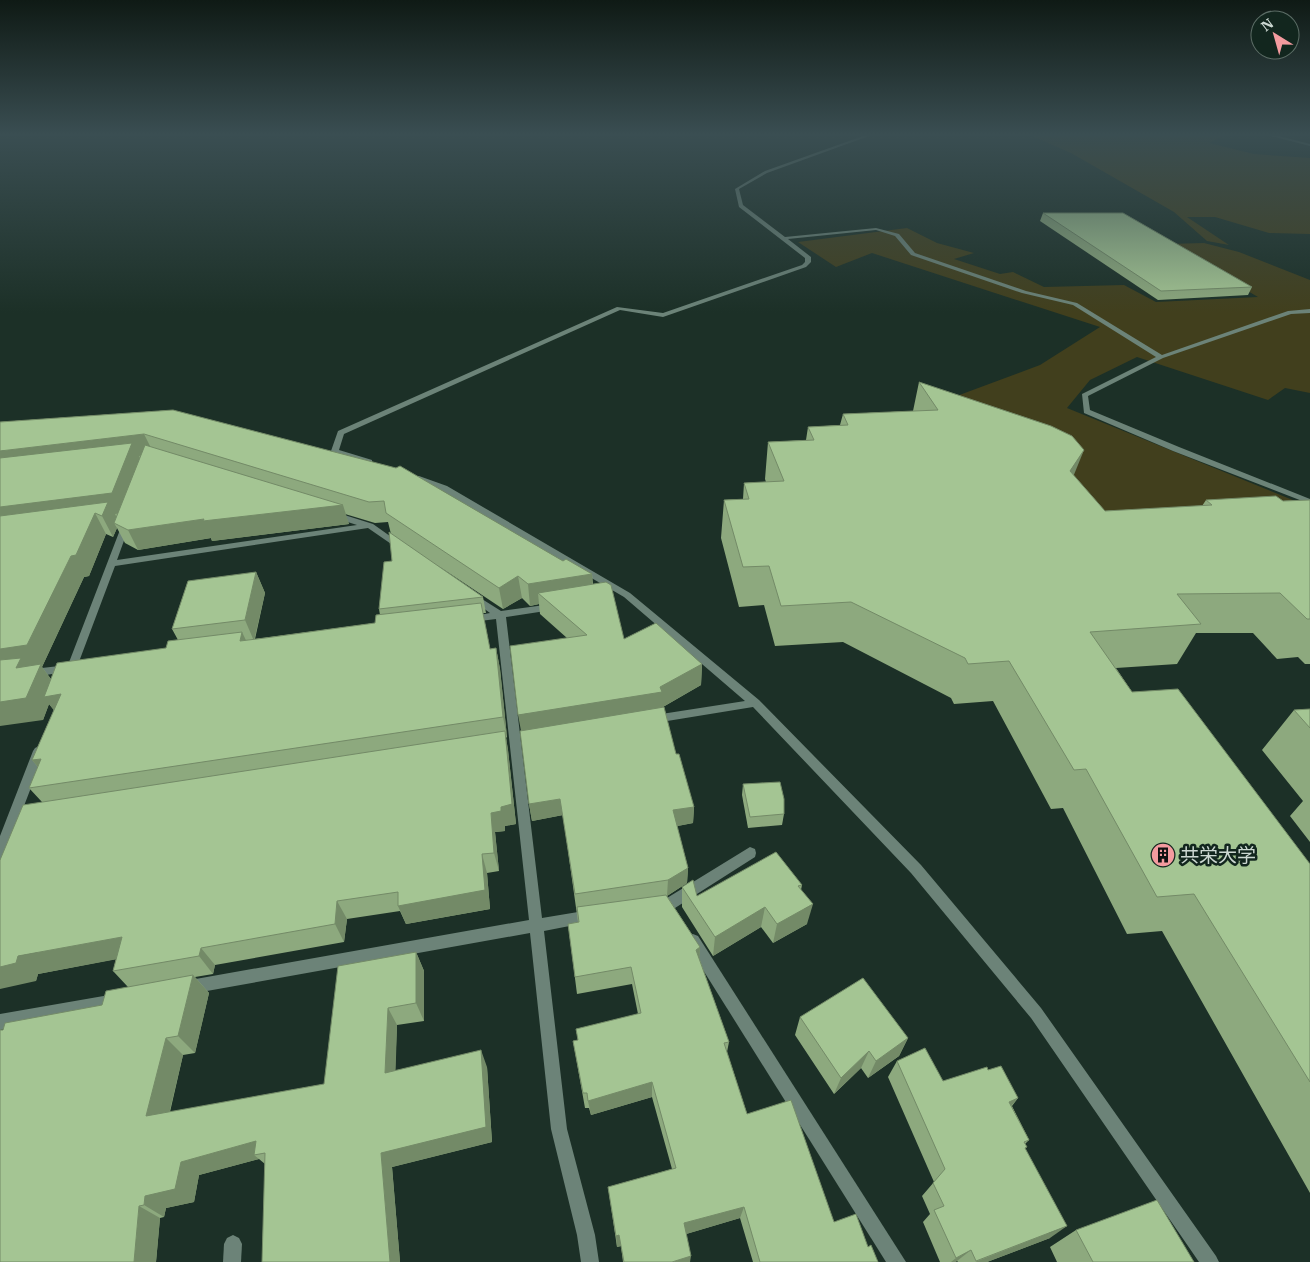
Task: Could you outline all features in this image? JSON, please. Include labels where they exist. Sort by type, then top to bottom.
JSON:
[{"type":"street","points":[[380,466],[335,451],[342,434],[619,308],[662,315],[804,266],[808,262],[808,257],[786,238],[741,206],[738,195]]},
{"type":"street","points":[[786,238],[876,229],[887,231],[897,235],[913,254],[1024,292],[1075,304],[1161,357]]},
{"type":"street","points":[[1310,311],[1290,312],[1161,357],[1084,395],[1087,411],[1176,449],[1310,502]]},
{"type":"street","points":[[408,476],[444,488],[627,595],[755,702],[916,869],[1036,1013],[1210,1262]]},
{"type":"street","points":[[325,512],[370,526],[411,554]]},
{"type":"street","points":[[64,686],[76,667],[129,517],[119,519]]},
{"type":"street","points":[[111,564],[370,526]]},
{"type":"street","points":[[460,588],[501,616],[559,1129],[586,1235],[590,1262]]},
{"type":"street","points":[[608,598],[627,595]]},
{"type":"street","points":[[462,620],[501,616],[559,606]]},
{"type":"street","points":[[18,676],[76,667]]},
{"type":"street","points":[[640,722],[755,702]]},
{"type":"street","points":[[0,853],[17,821],[44,740]]},
{"type":"street","points":[[641,908],[670,904],[750,853]]},
{"type":"street","points":[[670,904],[897,1262]]},
{"type":"street","points":[[175,990],[536,924],[603,914]]},
{"type":"street","points":[[0,1022],[127,999]]},
{"type":"shaded area","points":[[1144,195],[1310,195],[1310,234],[1269,233],[1215,217],[1187,217],[1229,245],[1207,241],[1174,212]]},
{"type":"shaded area","points":[[907,228],[937,243],[974,253],[954,259],[1000,274],[1013,272],[1044,287],[1124,285],[1156,302],[1258,297],[1167,244],[1204,243],[1239,252],[1310,280],[1310,393],[1285,388],[1268,400],[1137,357],[1090,380],[1067,408],[1310,507],[1114,541],[927,407],[1040,365],[1100,327],[872,253],[836,267],[798,242]]},
{"type":"building","points":[[1043,213],[1123,213],[1252,287],[1161,291]]},
{"type":"building","points":[[919,382],[1051,426],[1072,436],[1084,450],[1070,471],[1105,511],[1212,505],[1206,500],[1276,496],[1283,501],[1310,500],[1310,619],[1307,619],[1280,593],[1177,594],[1201,624],[1090,632],[1132,692],[1178,689],[1310,864],[1310,1082],[1194,894],[1157,897],[1086,769],[1074,770],[1009,661],[968,664],[965,658],[851,602],[781,606],[769,566],[743,567],[724,500],[749,499],[744,483],[784,481],[768,442],[814,440],[808,427],[848,425],[843,414],[938,410]]},
{"type":"building","points":[[173,410],[396,468],[400,466],[563,561],[566,559],[592,574],[528,584],[518,576],[499,588],[386,513],[384,501],[369,502],[144,434],[0,451],[0,422]]},
{"type":"building","points":[[132,443],[112,493],[0,507],[0,458]]},
{"type":"building","points":[[145,445],[343,505],[203,521],[204,519],[128,530],[114,523]]},
{"type":"building","points":[[108,502],[102,516],[95,513],[76,555],[71,556],[27,645],[0,649],[0,516]]},
{"type":"building","points":[[389,532],[483,597],[379,609],[384,562],[392,561]]},
{"type":"building","points":[[256,572],[245,620],[172,629],[188,581]]},
{"type":"building","points":[[606,582],[611,585],[624,639],[656,623],[702,664],[660,687],[662,692],[518,715],[510,646],[587,635],[538,593]]},
{"type":"building","points":[[481,603],[490,649],[496,648],[503,717],[29,788],[41,759],[32,760],[61,694],[44,697],[57,663],[166,648],[168,641],[242,632],[240,641],[265,638],[375,623],[376,615]]},
{"type":"building","points":[[21,658],[16,668],[41,664],[26,698],[0,702],[0,660]]},
{"type":"building","points":[[664,707],[676,754],[679,754],[694,807],[673,810],[688,868],[668,880],[575,894],[560,799],[529,804],[520,731]]},
{"type":"building","points":[[1310,709],[1310,728],[1294,710]]},
{"type":"building","points":[[505,731],[512,804],[501,807],[501,811],[491,813],[494,853],[482,854],[485,890],[398,906],[398,892],[337,901],[335,924],[201,948],[199,956],[113,971],[122,937],[18,956],[16,963],[0,967],[0,860],[23,805]]},
{"type":"building","points":[[780,782],[784,799],[784,814],[750,817],[743,784]]},
{"type":"building","points":[[776,852],[802,885],[798,886],[813,904],[777,924],[765,907],[715,937],[682,887],[693,880],[697,896]]},
{"type":"building","points":[[666,895],[700,947],[696,950],[729,1042],[724,1043],[747,1114],[791,1100],[834,1222],[856,1214],[868,1247],[871,1245],[878,1262],[760,1262],[744,1207],[684,1223],[691,1256],[672,1262],[624,1262],[619,1235],[616,1236],[608,1187],[676,1168],[652,1082],[588,1101],[587,1093],[583,1093],[573,1041],[578,1040],[576,1029],[641,1013],[631,967],[575,977],[568,924],[579,922],[577,907]]},
{"type":"building","points":[[416,952],[416,1003],[388,1008],[385,1073],[481,1050],[486,1127],[381,1153],[390,1262],[262,1262],[265,1153],[254,1155],[256,1141],[181,1162],[175,1189],[145,1196],[144,1205],[139,1206],[134,1262],[0,1262],[0,1030],[3,1030],[5,1023],[102,1005],[106,991],[193,975],[178,1036],[166,1038],[146,1116],[324,1084],[338,966]]},
{"type":"building","points":[[863,978],[908,1038],[876,1061],[869,1051],[841,1078],[800,1017]]},
{"type":"building","points":[[925,1048],[943,1081],[987,1067],[988,1070],[1001,1066],[1018,1098],[1009,1102],[1029,1140],[1024,1142],[1027,1147],[1025,1148],[1067,1226],[976,1261],[971,1250],[956,1258],[934,1210],[944,1206],[933,1183],[945,1169],[897,1061]]},
{"type":"building","points":[[1157,1200],[1194,1262],[1093,1262],[1076,1230]]},
{"type":"place","name":"共栄大学","points":[[1163,855]]}]
